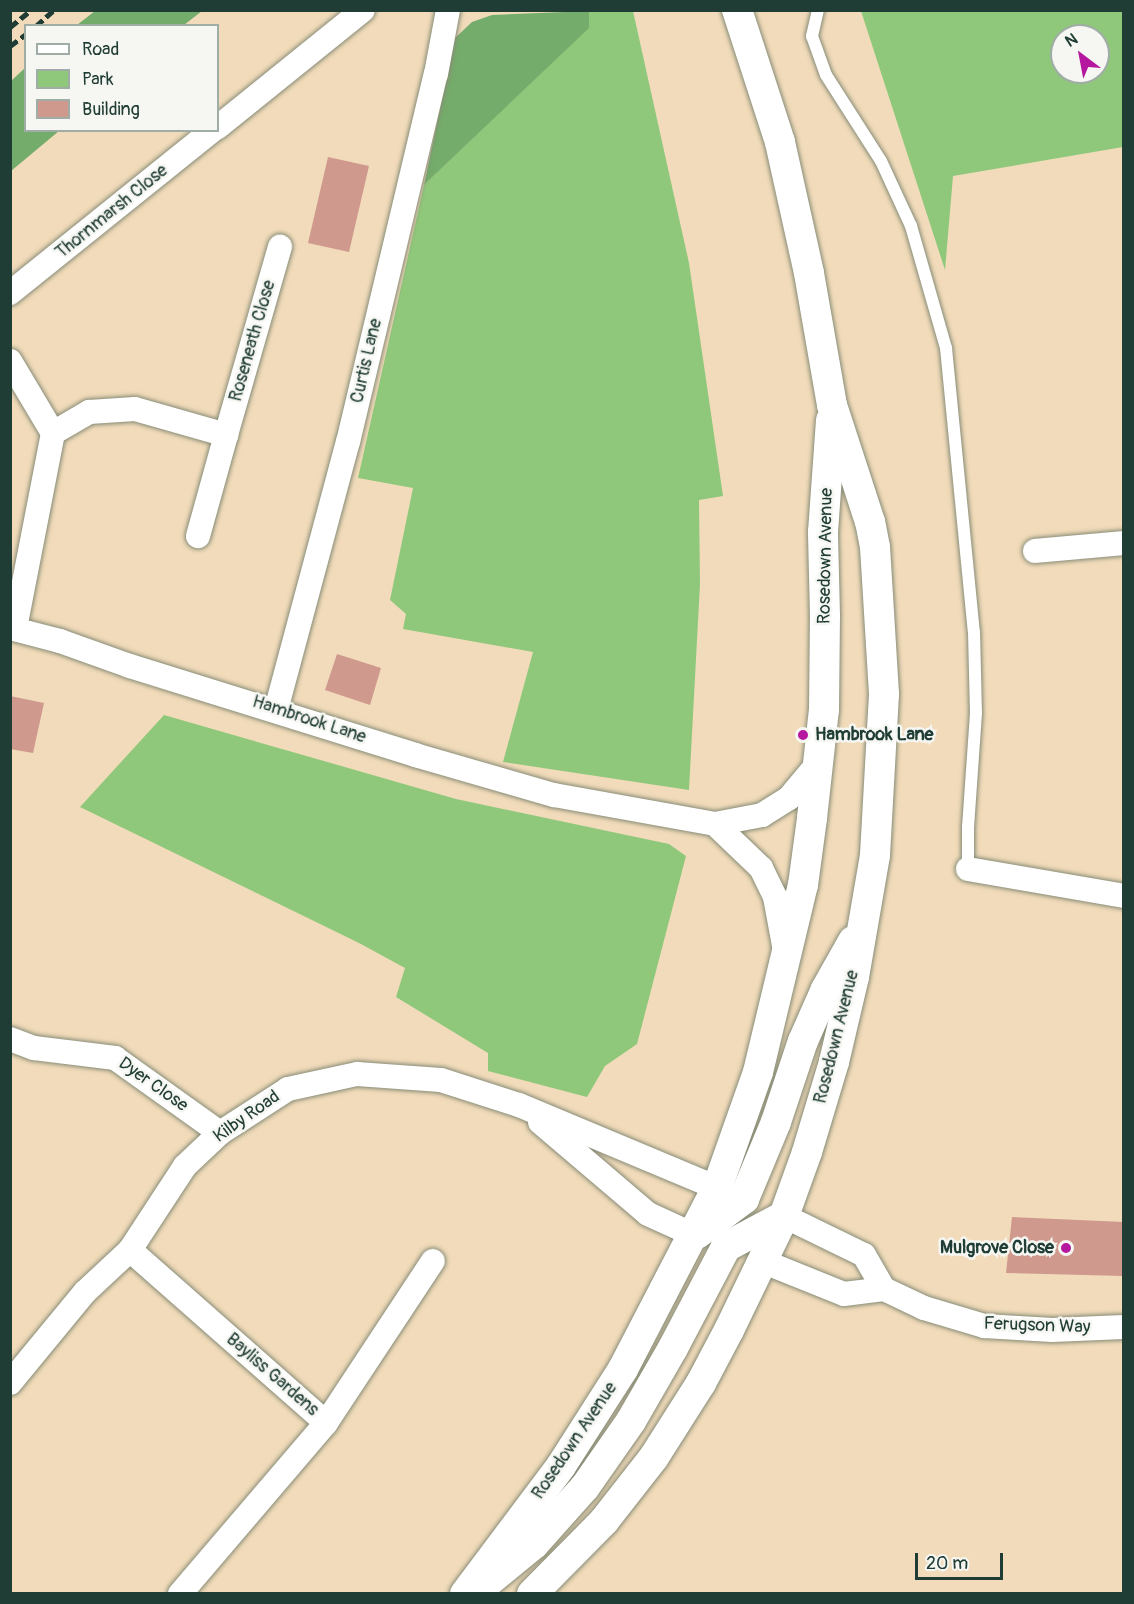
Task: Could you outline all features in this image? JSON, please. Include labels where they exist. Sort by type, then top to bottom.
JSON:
[{"type":"street","points":[[219,126],[363,10]]},
{"type":"street","name":"Curtis Lane","points":[[276,710],[348,442],[436,74],[448,10]]},
{"type":"street","name":"Rosedown Avenue","points":[[532,1593],[604,1521],[654,1457],[701,1383],[784,1216],[807,1152],[834,1062],[863,922],[878,831],[884,693],[875,547],[870,522],[832,405],[809,273],[780,142],[737,10]]},
{"type":"street","name":"Thornmarsh Close","points":[[10,293],[211,132]]},
{"type":"street","name":"Roseneath Close","points":[[198,536],[280,247]]},
{"type":"street","points":[[10,361],[53,433],[13,628]]},
{"type":"street","name":"Rosedown Avenue","points":[[730,1194],[803,885],[819,762],[825,651],[823,532],[832,405]]},
{"type":"street","points":[[53,433],[89,412],[135,409],[226,435]]},
{"type":"street","points":[[1035,551],[1124,543]]},
{"type":"street","name":"Hambrook Lane","points":[[13,628],[415,755],[554,795],[716,824],[762,816],[789,798],[819,762]]},
{"type":"street","points":[[716,824],[761,868],[775,897],[787,958]]},
{"type":"street","points":[[968,869],[1124,896]]},
{"type":"street","points":[[730,1194],[784,1216],[864,1255],[884,1289],[844,1294],[694,1235],[730,1194],[776,1122],[807,1030],[826,988],[863,922]]},
{"type":"street","name":"Dyer Close","points":[[10,1039],[34,1048],[115,1058],[220,1133]]},
{"type":"street","name":"Kilby Road","points":[[10,1383],[86,1292],[130,1250],[185,1166],[220,1133],[288,1089],[357,1074],[441,1080],[519,1105],[730,1194]]},
{"type":"street","name":"Kilby Road","points":[[519,1105],[648,1214],[694,1235]]},
{"type":"street","points":[[474,1593],[534,1544],[585,1487],[631,1421],[673,1348],[726,1247],[784,1216]]},
{"type":"street","name":"Rosedown Avenue","points":[[465,1593],[561,1467],[623,1369],[694,1235]]},
{"type":"street","name":"Bayliss Gardens","points":[[130,1250],[326,1423],[180,1593]]},
{"type":"street","points":[[326,1423],[433,1262]]},
{"type":"street","name":"Ferugson Way","points":[[884,1289],[924,1308],[984,1326],[1052,1330],[1124,1327]]},
{"type":"lane","points":[[818,10],[812,36],[826,75],[881,161],[911,226],[946,348],[974,632],[976,713],[968,826],[968,869]]},
{"type":"green space","points":[[95,10],[202,11],[185,24],[78,24]]},
{"type":"green space","points":[[589,11],[633,11],[689,263],[723,496],[699,500],[700,584],[689,790],[503,762],[533,652],[403,629],[406,614],[390,600],[413,488],[358,478],[424,185],[588,28]]},
{"type":"green space","points":[[589,11],[589,28],[424,185],[455,38],[472,22],[492,15]]},
{"type":"green space","points":[[861,11],[1123,11],[1123,147],[953,176],[945,270]]},
{"type":"green space","points":[[24,69],[24,132],[58,132],[11,171],[11,81]]},
{"type":"green space","points":[[164,715],[456,799],[669,844],[686,856],[637,1044],[605,1066],[587,1097],[488,1071],[488,1053],[396,997],[405,968],[359,943],[80,807]]},
{"type":"building","points":[[328,157],[369,166],[349,252],[308,243]]},
{"type":"building","points":[[337,654],[381,668],[370,705],[325,690]]},
{"type":"building","points":[[10,696],[44,703],[33,753],[10,749]]},
{"type":"building","name":"Mulgrove Close","points":[[1012,1217],[1124,1222],[1124,1276],[1006,1273]]},
{"type":"railway","points":[[10,27],[31,10]]},
{"type":"railway","points":[[38,24],[54,10]]},
{"type":"railway","points":[[10,46],[24,36]]},
{"type":"place","name":"Hambrook Lane","points":[[803,735]]},
{"type":"place","name":"Mulgrove Close","points":[[1066,1248]]}]
